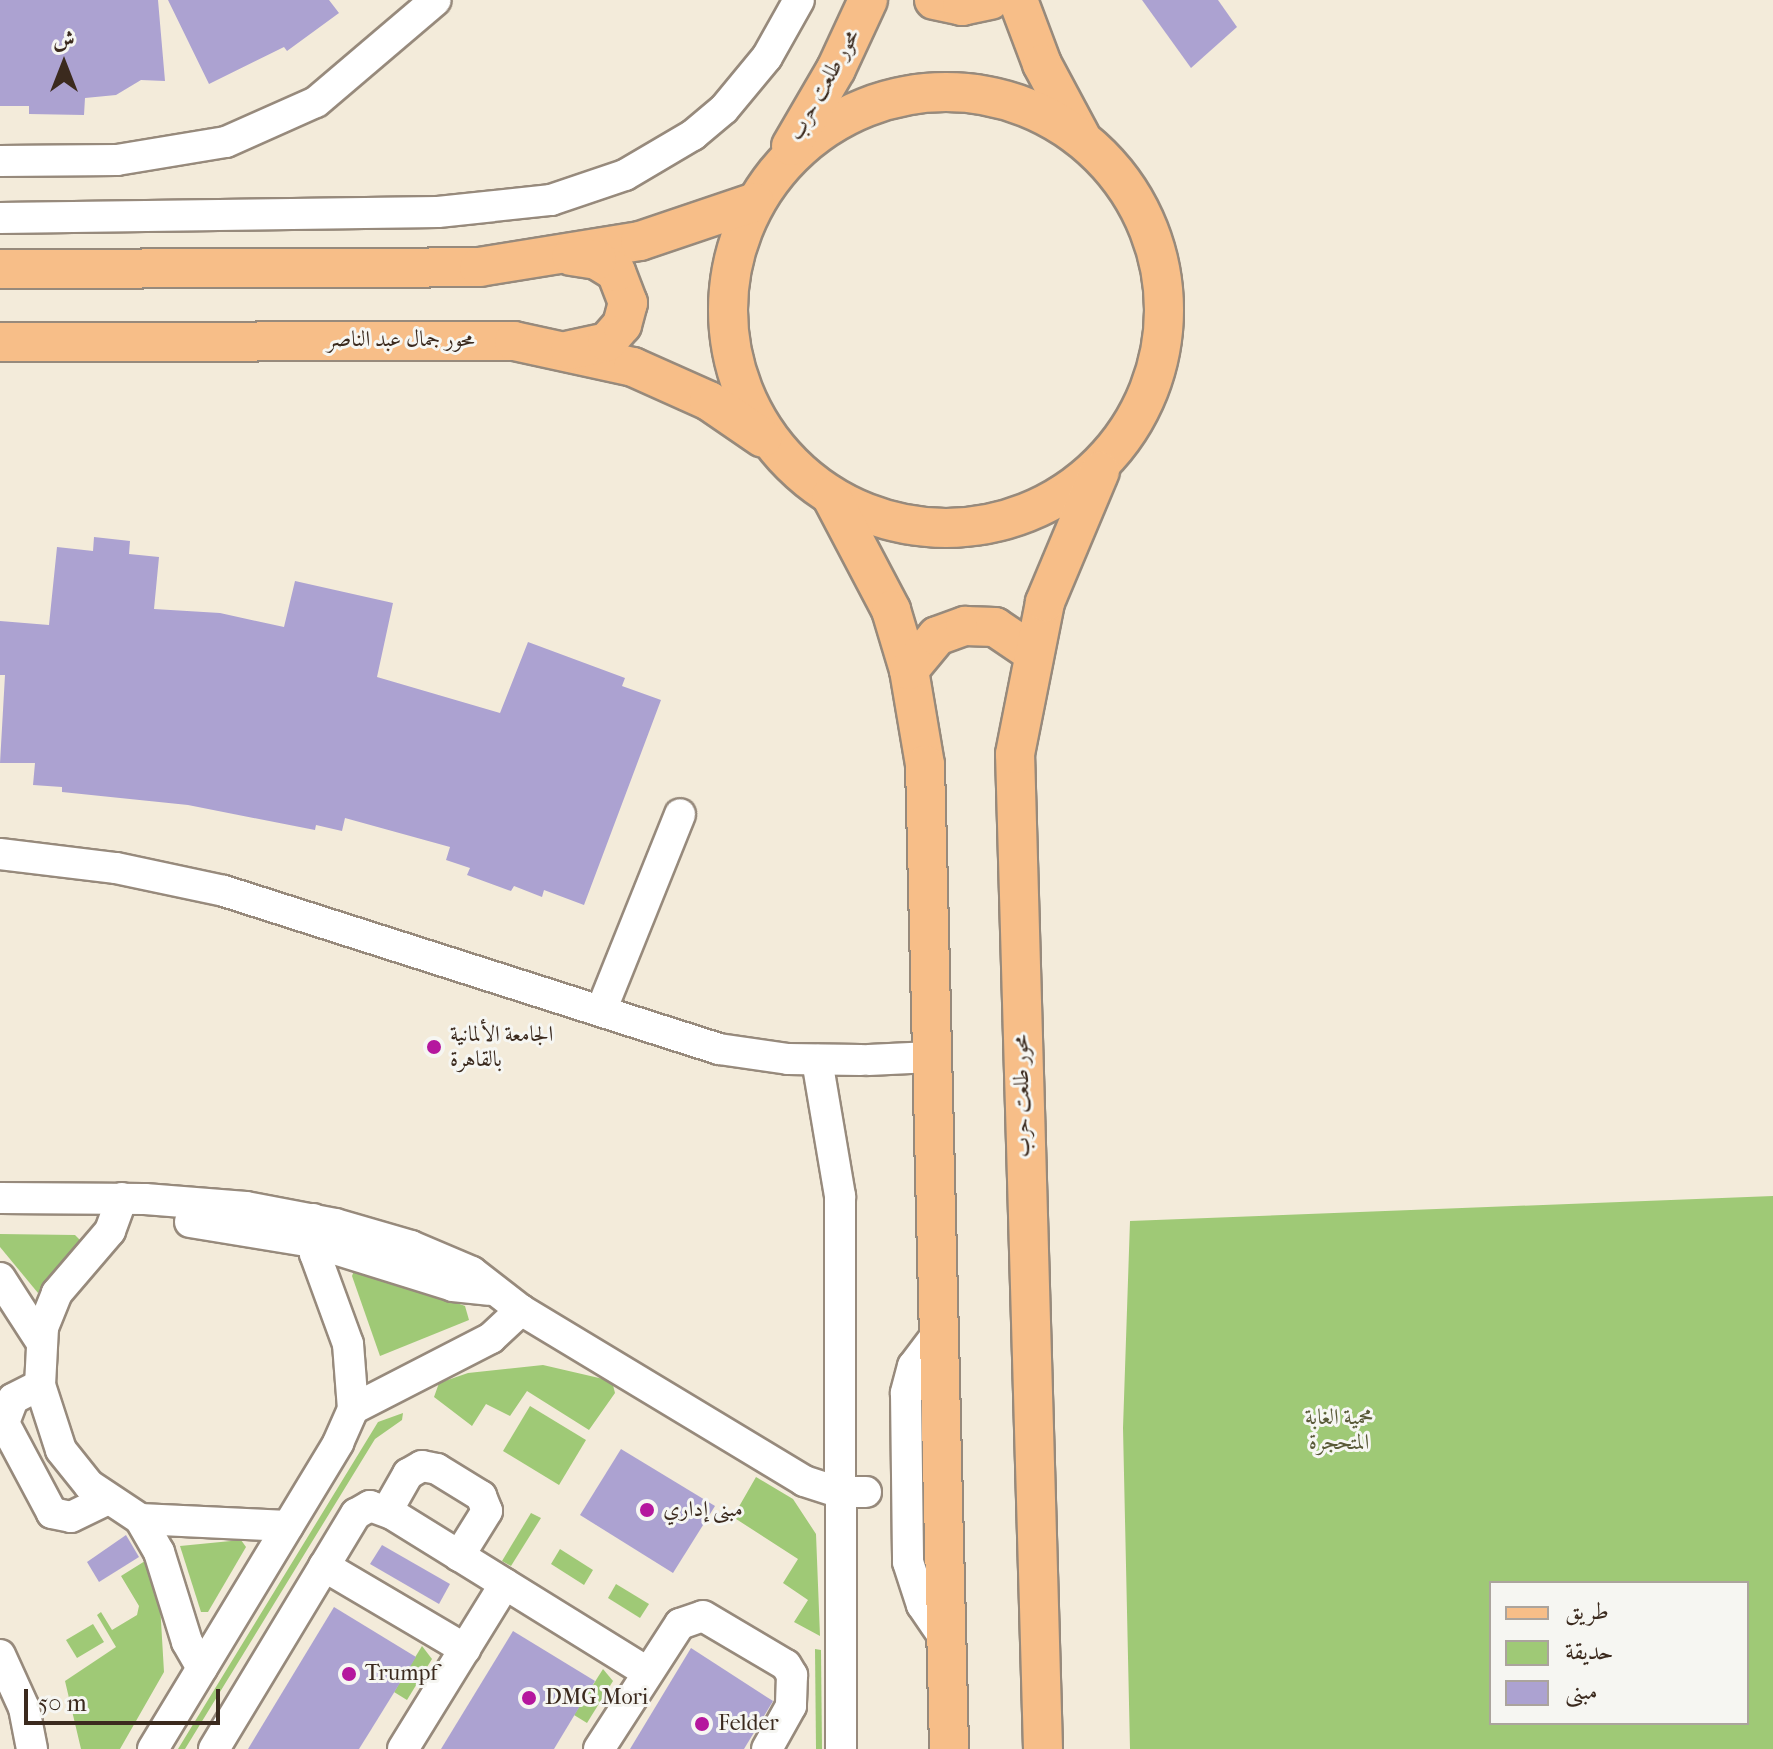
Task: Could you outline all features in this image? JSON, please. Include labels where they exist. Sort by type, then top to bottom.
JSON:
[{"type":"main road","name":"محور طلعت حرب","points":[[778,169],[836,69],[868,0]]},
{"type":"main road","points":[[934,0],[962,6],[990,0]]},
{"type":"main road","points":[[1018,0],[1042,64],[1081,138]]},
{"type":"main road","points":[[831,496],[899,523],[973,526],[1046,504],[1106,459],[1130,429],[1151,384],[1165,325],[1164,289],[1158,253],[1140,209],[1107,161],[1081,138],[1009,101],[952,91],[916,93],[840,118],[778,169],[755,202],[738,239],[726,313],[740,386],[777,448],[831,496],[874,571],[909,670],[925,765],[949,1749]]},
{"type":"main road","points":[[0,269],[432,269],[571,256],[679,230],[755,202]]},
{"type":"main road","points":[[570,350],[607,342],[622,325],[628,303],[616,272],[597,260],[571,256]]},
{"type":"main road","name":"محور جمال عبد الناصر","points":[[0,342],[473,339],[570,350],[672,383],[777,448]]},
{"type":"main road","name":"محور طلعت حرب","points":[[1043,1749],[1015,754],[1032,652],[1062,552],[1106,459]]},
{"type":"main road","points":[[909,670],[937,636],[965,626],[995,627],[1032,652]]},
{"type":"street","points":[[0,161],[117,160],[226,142],[316,102],[436,0]]},
{"type":"street","points":[[0,218],[438,212],[551,200],[625,175],[693,135],[724,109],[759,68],[799,0]]},
{"type":"street","points":[[601,1011],[680,814]]},
{"type":"street","points":[[0,854],[116,868],[224,891],[719,1049],[817,1060],[932,1057]]},
{"type":"street","points":[[817,1060],[840,1196],[859,1492],[841,1749]]},
{"type":"street","points":[[0,1198],[119,1208],[208,1224],[313,1231],[448,1260],[521,1310],[793,1475],[859,1492],[907,1494]]},
{"type":"street","points":[[0,1217],[119,1208]]},
{"type":"street","points":[[119,1208],[57,1293],[40,1340],[40,1385],[61,1450],[106,1500],[140,1519],[288,1526]]},
{"type":"street","points":[[313,1231],[348,1344],[353,1409]]},
{"type":"street","points":[[0,1278],[40,1340]]},
{"type":"street","points":[[153,1749],[288,1526],[353,1409],[400,1380],[491,1338],[521,1310]]},
{"type":"street","points":[[938,1333],[919,1354],[908,1379],[908,1562],[914,1585],[946,1640]]},
{"type":"street","points":[[40,1385],[13,1399],[4,1423],[52,1513],[71,1517],[106,1500]]},
{"type":"street","points":[[387,1511],[408,1474],[422,1466],[437,1469],[481,1496],[487,1511],[459,1556]]},
{"type":"street","points":[[214,1749],[356,1514],[370,1506],[387,1511],[648,1673]]},
{"type":"street","points":[[140,1519],[159,1552],[187,1642],[202,1668]]},
{"type":"street","points":[[324,1566],[465,1649]]},
{"type":"street","points":[[403,1749],[505,1584]]},
{"type":"street","points":[[599,1749],[680,1624],[695,1616],[711,1617],[786,1665],[794,1685],[791,1706],[767,1749]]},
{"type":"street","points":[[0,1655],[24,1708],[32,1749]]},
{"type":"green space","name":"محمية الغابة المتحجرة","points":[[1773,1196],[1773,1749],[1130,1749],[1123,1428],[1130,1221]]},
{"type":"green space","points":[[0,1234],[75,1235],[81,1241],[38,1293],[0,1247]]},
{"type":"green space","points":[[362,1267],[465,1306],[469,1320],[380,1356],[352,1276],[355,1268]]},
{"type":"green space","points":[[543,1365],[612,1381],[615,1393],[589,1430],[527,1391],[510,1416],[486,1404],[472,1426],[434,1397],[439,1383],[468,1373]]},
{"type":"green space","points":[[530,1406],[586,1440],[559,1485],[503,1451]]},
{"type":"green space","points":[[403,1413],[402,1420],[375,1439],[185,1749],[178,1749],[378,1422]]},
{"type":"green space","points":[[756,1477],[793,1499],[816,1534],[820,1636],[794,1622],[808,1600],[783,1583],[798,1559],[733,1517]]},
{"type":"green space","points":[[531,1513],[541,1518],[511,1566],[502,1561]]},
{"type":"green space","points":[[241,1540],[246,1547],[208,1612],[201,1612],[180,1546]]},
{"type":"green space","points":[[560,1549],[593,1570],[584,1585],[551,1564]]},
{"type":"green space","points":[[145,1561],[159,1587],[164,1672],[120,1749],[81,1749],[65,1681],[116,1647],[97,1615],[101,1612],[112,1630],[137,1615],[139,1606],[121,1576]]},
{"type":"green space","points":[[616,1584],[649,1604],[640,1618],[608,1598]]},
{"type":"green space","points":[[93,1624],[104,1642],[77,1658],[66,1640]]},
{"type":"green space","points":[[422,1646],[432,1659],[407,1700],[394,1692]]},
{"type":"green space","points":[[815,1649],[821,1650],[822,1749],[816,1749]]},
{"type":"green space","points":[[603,1669],[613,1681],[587,1723],[574,1715]]},
{"type":"building","points":[[0,0],[158,0],[165,81],[141,80],[116,95],[85,98],[84,115],[29,114],[29,106],[0,106]]},
{"type":"building","points":[[168,0],[329,0],[339,13],[287,51],[284,47],[209,84]]},
{"type":"building","points":[[1142,0],[1218,0],[1237,27],[1191,68]]},
{"type":"building","points":[[94,537],[130,541],[129,554],[159,557],[154,609],[220,613],[284,627],[295,581],[393,603],[377,677],[500,713],[528,642],[625,678],[622,686],[661,700],[584,905],[544,890],[542,897],[514,886],[511,891],[467,875],[470,868],[446,860],[450,847],[345,818],[342,831],[316,825],[315,830],[188,805],[62,792],[62,787],[33,785],[35,763],[0,763],[5,675],[0,675],[0,621],[49,625],[57,547],[93,551]]},
{"type":"building","name":"مبنى إداري","points":[[621,1449],[715,1506],[673,1573],[580,1515]]},
{"type":"building","points":[[126,1535],[139,1557],[99,1582],[87,1562]]},
{"type":"building","points":[[382,1545],[450,1584],[439,1604],[370,1564]]},
{"type":"building","name":"Trumpf","points":[[334,1607],[416,1657],[359,1749],[248,1749]]},
{"type":"building","name":"DMG Mori","points":[[513,1631],[595,1681],[554,1749],[441,1749]]},
{"type":"building","name":"Felder","points":[[691,1648],[773,1701],[744,1749],[630,1749]]},
{"type":"place","name":"الجامعة الألمانية بالقاهرة","points":[[434,1047]]},
{"type":"place","name":"مبنى إداري","points":[[647,1510]]},
{"type":"place","name":"Trumpf","points":[[349,1674]]},
{"type":"place","name":"DMG Mori","points":[[529,1698]]},
{"type":"place","name":"Felder","points":[[702,1724]]}]
